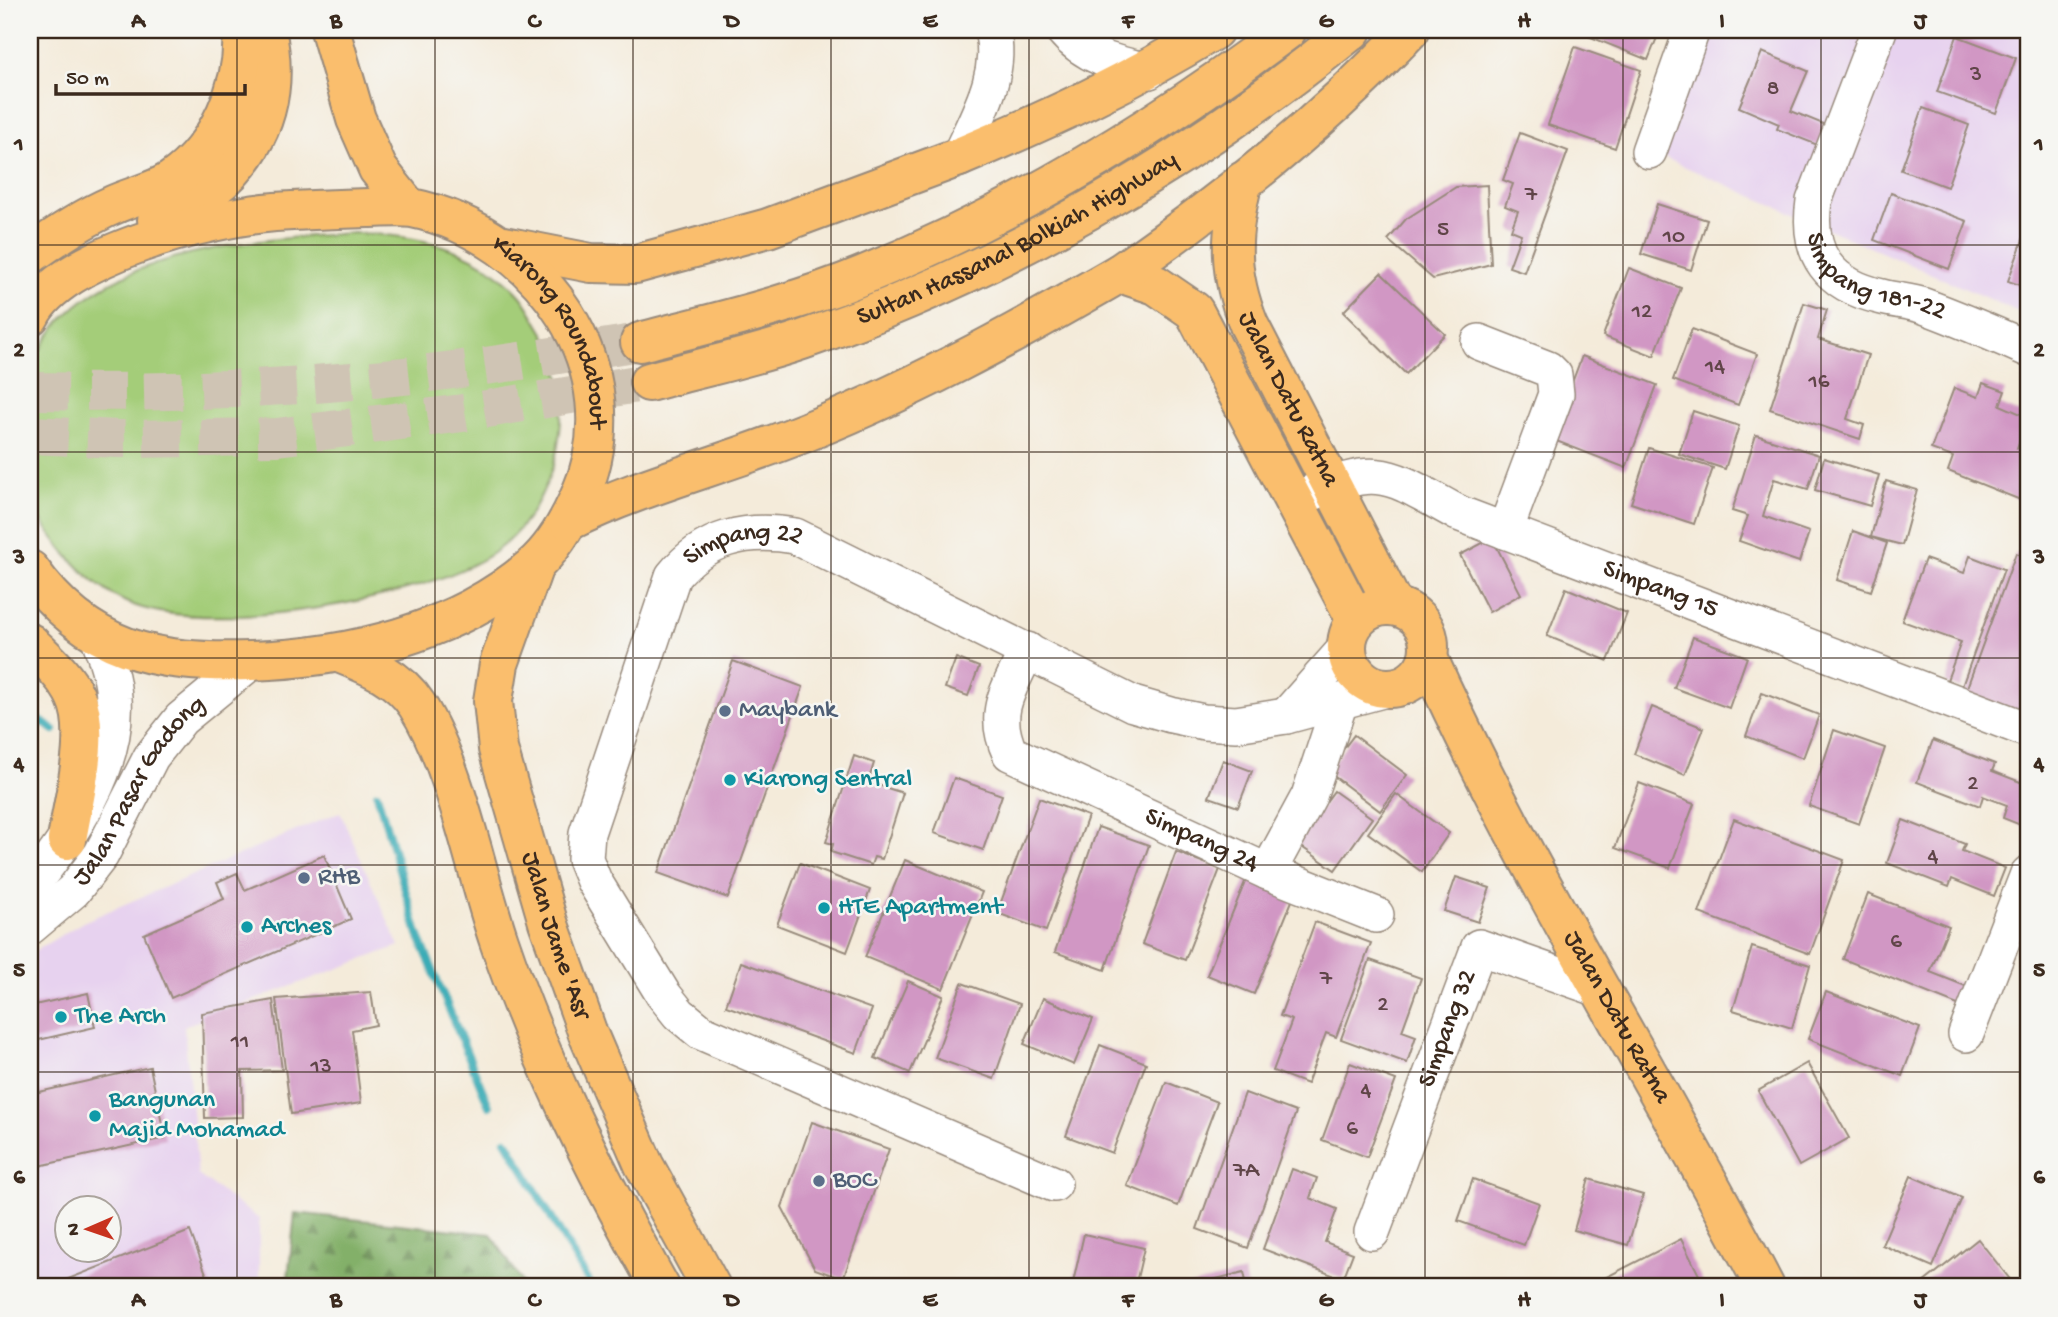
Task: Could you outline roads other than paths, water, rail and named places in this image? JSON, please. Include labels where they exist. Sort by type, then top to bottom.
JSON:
[{"type":"main road","points":[[30,255],[87,217],[171,181],[192,164],[230,104],[240,71],[242,30]]},
{"type":"main road","points":[[35,305],[65,261],[190,204],[237,166],[258,135],[271,92],[266,30]]},
{"type":"main road","points":[[330,30],[356,119],[377,169],[408,207]]},
{"type":"main road","points":[[502,245],[591,263],[636,264],[768,228],[959,157],[1054,118],[1149,71],[1214,30]]},
{"type":"main road","name":"Sultan Hassanal Bolkiah Highway","points":[[640,342],[788,302],[864,275],[937,243],[1024,198],[1173,111],[1287,30]]},
{"type":"main road","name":"Sultan Hassanal Bolkiah Highway","points":[[649,382],[800,341],[861,318],[1043,235],[1193,147],[1250,108],[1352,30]]},
{"type":"main road","points":[[569,521],[608,502],[789,439],[891,397],[1010,336],[1121,273],[1183,230],[1243,181],[1372,70],[1410,30]]},
{"type":"main road","name":"Jalan Datu Ratna","points":[[1243,181],[1233,219],[1231,253],[1236,292],[1249,325],[1394,606]]},
{"type":"main road","name":"Kiarong Roundabout","points":[[34,578],[67,613],[98,635],[130,651],[167,660],[206,663],[287,661],[386,642],[443,622],[489,597],[534,566],[569,521],[588,478],[597,434],[596,398],[587,359],[571,322],[550,291],[502,245],[470,228],[408,207],[305,210],[226,218],[113,255],[35,305]]},
{"type":"main road","name":"Jalan Datu Ratna","points":[[1121,273],[1156,285],[1194,311],[1294,501],[1352,634]]},
{"type":"main road","name":"Jalan Jame 'Asr","points":[[534,566],[499,664],[493,701],[498,748],[548,922],[588,1034],[644,1165],[711,1287]]},
{"type":"main road","points":[[1394,606],[1418,619],[1429,644],[1428,658],[1414,679],[1396,687],[1377,686],[1356,672],[1352,634],[1367,611],[1394,606]]},
{"type":"main road","points":[[30,643],[63,676],[76,698],[80,722],[80,757],[67,839]]},
{"type":"main road","name":"Jalan Jame 'Asr","points":[[339,653],[378,669],[399,685],[417,705],[450,782],[499,940],[539,1050],[601,1182],[660,1287]]},
{"type":"main road","name":"Jalan Datu Ratna","points":[[1428,658],[1468,747],[1765,1287]]},
{"type":"main road","name":"Jalan Datu Ratna","points":[[1396,687],[1468,747]]},
{"type":"street","points":[[959,157],[992,84],[996,43],[992,30]]},
{"type":"street","points":[[1063,30],[1074,44],[1106,62],[1149,71]]},
{"type":"street","points":[[1649,151],[1692,30]]},
{"type":"street","name":"Simpang 181-22","points":[[1879,30],[1814,201],[1810,227],[1813,244],[1828,269],[1849,287],[1881,297],[1920,304],[2028,349]]},
{"type":"street","points":[[1479,342],[1548,369],[1557,384],[1556,394],[1505,531]]},
{"type":"street","name":"Simpang 15","points":[[1294,501],[1330,485],[1364,475],[1381,475],[1458,513],[2028,730]]},
{"type":"street","name":"Simpang 22","points":[[1054,1184],[701,1032],[679,1014],[663,994],[594,881],[585,859],[587,833],[673,576],[689,556],[712,542],[767,531],[795,536],[1133,704],[1203,722],[1236,724],[1286,716],[1396,687]]},
{"type":"street","points":[[1286,716],[1352,634]]},
{"type":"street","name":"Jalan Pasar Gadong","points":[[30,887],[67,839],[94,787],[113,725],[111,674],[98,635]]},
{"type":"street","name":"Simpang 24","points":[[1027,650],[1001,709],[1000,733],[1010,753],[1268,872],[1309,796],[1340,702]]},
{"type":"street","name":"Jalan Pasar Gadong","points":[[30,927],[73,891],[101,855],[151,757],[181,719],[253,662]]},
{"type":"street","points":[[1268,872],[1376,915]]},
{"type":"street","points":[[1966,1034],[2028,874]]},
{"type":"street","name":"Simpang 32","points":[[1371,1232],[1479,947],[1602,990]]},
{"type":"waterway","points":[[30,714],[54,730]]},
{"type":"waterway","points":[[377,794],[418,934],[489,1106]]},
{"type":"waterway","points":[[506,1140],[592,1287]]},
{"type":"tunnel","points":[[30,391],[138,392],[353,381],[483,366],[640,342]]},
{"type":"tunnel","points":[[30,435],[119,439],[277,437],[463,413],[649,382]]},
{"type":"place","name":"Maybank","points":[[725,711]]},
{"type":"place","name":"Kiarong Sentral","points":[[730,780]]},
{"type":"place","name":"RHB","points":[[304,878]]},
{"type":"place","name":"HTE Apartment","points":[[824,908]]},
{"type":"place","name":"Arches","points":[[247,927]]},
{"type":"place","name":"The Arch","points":[[61,1017]]},
{"type":"place","name":"Bangunan Majid Mohamad","points":[[95,1116]]},
{"type":"place","name":"BOC","points":[[819,1181]]}]
